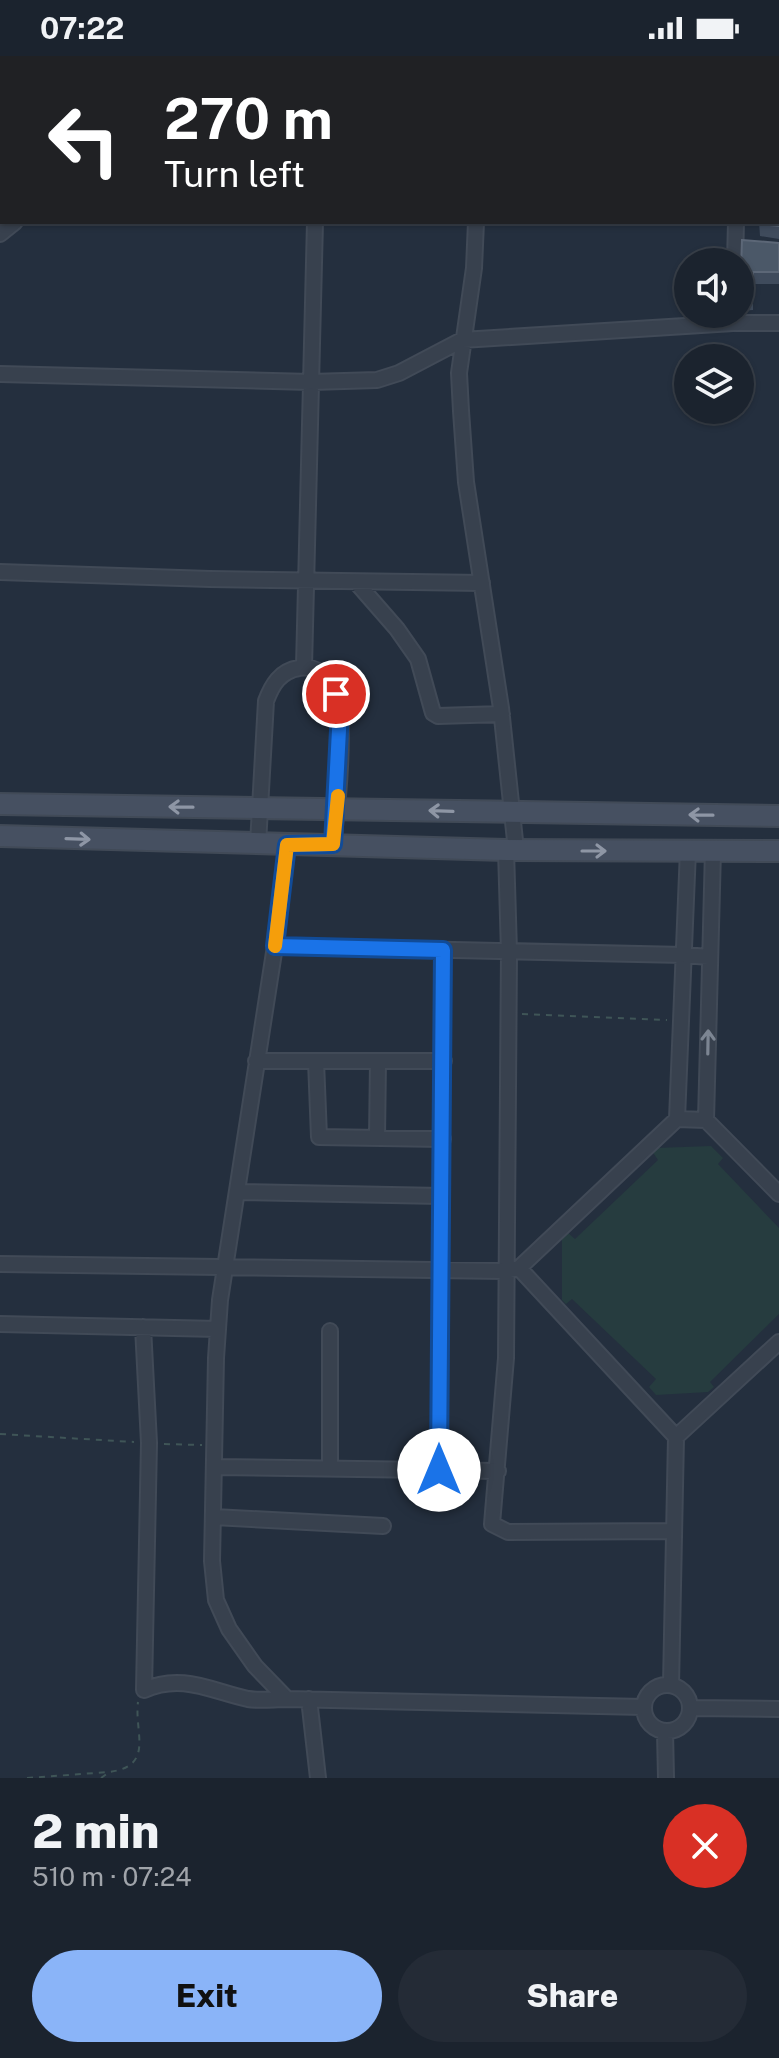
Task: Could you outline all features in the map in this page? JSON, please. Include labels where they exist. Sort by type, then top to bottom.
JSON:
[{"type":"main road","points":[[0,804],[779,816]]},
{"type":"main road","points":[[0,836],[511,850],[779,851]]},
{"type":"street","points":[[304,667],[315,224]]},
{"type":"street","points":[[476,224],[474,268],[459,373],[466,482],[514,813],[509,952],[508,1172],[512,1270],[492,1524],[508,1532],[674,1531]]},
{"type":"street","points":[[735,248],[736,224]]},
{"type":"street","points":[[754,320],[779,323]]},
{"type":"street","points":[[0,374],[311,382],[377,380],[399,373],[462,340],[674,323]]},
{"type":"street","points":[[0,572],[482,583]]},
{"type":"street","points":[[356,582],[397,629],[418,659],[433,713],[438,716],[502,714]]},
{"type":"street","points":[[258,844],[266,701],[270,688],[280,677],[289,670],[304,667],[323,674],[330,681],[340,711],[333,844]]},
{"type":"street","points":[[287,845],[218,1329],[213,1582],[221,1615],[239,1645],[287,1699]]},
{"type":"street","points":[[677,1119],[688,850]]},
{"type":"street","points":[[706,1120],[713,850]]},
{"type":"street","points":[[275,946],[709,957]]},
{"type":"street","points":[[439,1470],[443,950]]},
{"type":"street","points":[[256,1061],[444,1061]]},
{"type":"street","points":[[316,1061],[319,1137],[443,1139]]},
{"type":"street","points":[[377,1138],[378,1061]]},
{"type":"street","points":[[0,1264],[512,1270],[677,1119],[706,1120],[779,1194]]},
{"type":"street","points":[[237,1192],[441,1196]]},
{"type":"street","points":[[512,1270],[676,1437],[671,1685]]},
{"type":"street","points":[[0,1324],[218,1329]]},
{"type":"street","points":[[143,1327],[149,1443],[144,1690],[160,1683],[178,1683],[218,1689],[250,1699],[644,1707]]},
{"type":"street","points":[[330,1331],[330,1468]]},
{"type":"street","points":[[676,1437],[779,1342]]},
{"type":"street","points":[[215,1467],[498,1471]]},
{"type":"street","points":[[214,1517],[383,1526]]},
{"type":"street","points":[[671,1685],[684,1693],[690,1708],[686,1722],[673,1731],[665,1731],[650,1724],[644,1707],[646,1698],[653,1690],[671,1685]]},
{"type":"street","points":[[309,1699],[318,1778]]},
{"type":"street","points":[[690,1708],[779,1709]]},
{"type":"street","points":[[665,1731],[666,1778]]},
{"type":"path","points":[[509,1013],[680,1021]]},
{"type":"path","points":[[0,1434],[215,1445]]},
{"type":"path","points":[[27,1778],[122,1771],[131,1765],[138,1756],[140,1734],[136,1719],[144,1690]]},
{"type":"path","points":[[101,1778],[109,1772]]},
{"type":"green space","points":[[711,1146],[723,1158],[718,1164],[779,1228],[779,1314],[710,1382],[714,1387],[708,1392],[656,1395],[649,1387],[656,1379],[572,1299],[566,1304],[562,1300],[562,1237],[567,1232],[575,1239],[658,1160],[652,1151],[656,1148]]},
{"type":"building","points":[[742,240],[779,243],[779,272],[754,272],[754,248],[742,248]]},
{"type":"slow traffic","points":[[275,946],[287,845],[333,844],[338,796]]},
{"type":"route","points":[[336,694],[340,711],[333,844],[287,845],[275,946],[443,950],[439,1470]]}]
